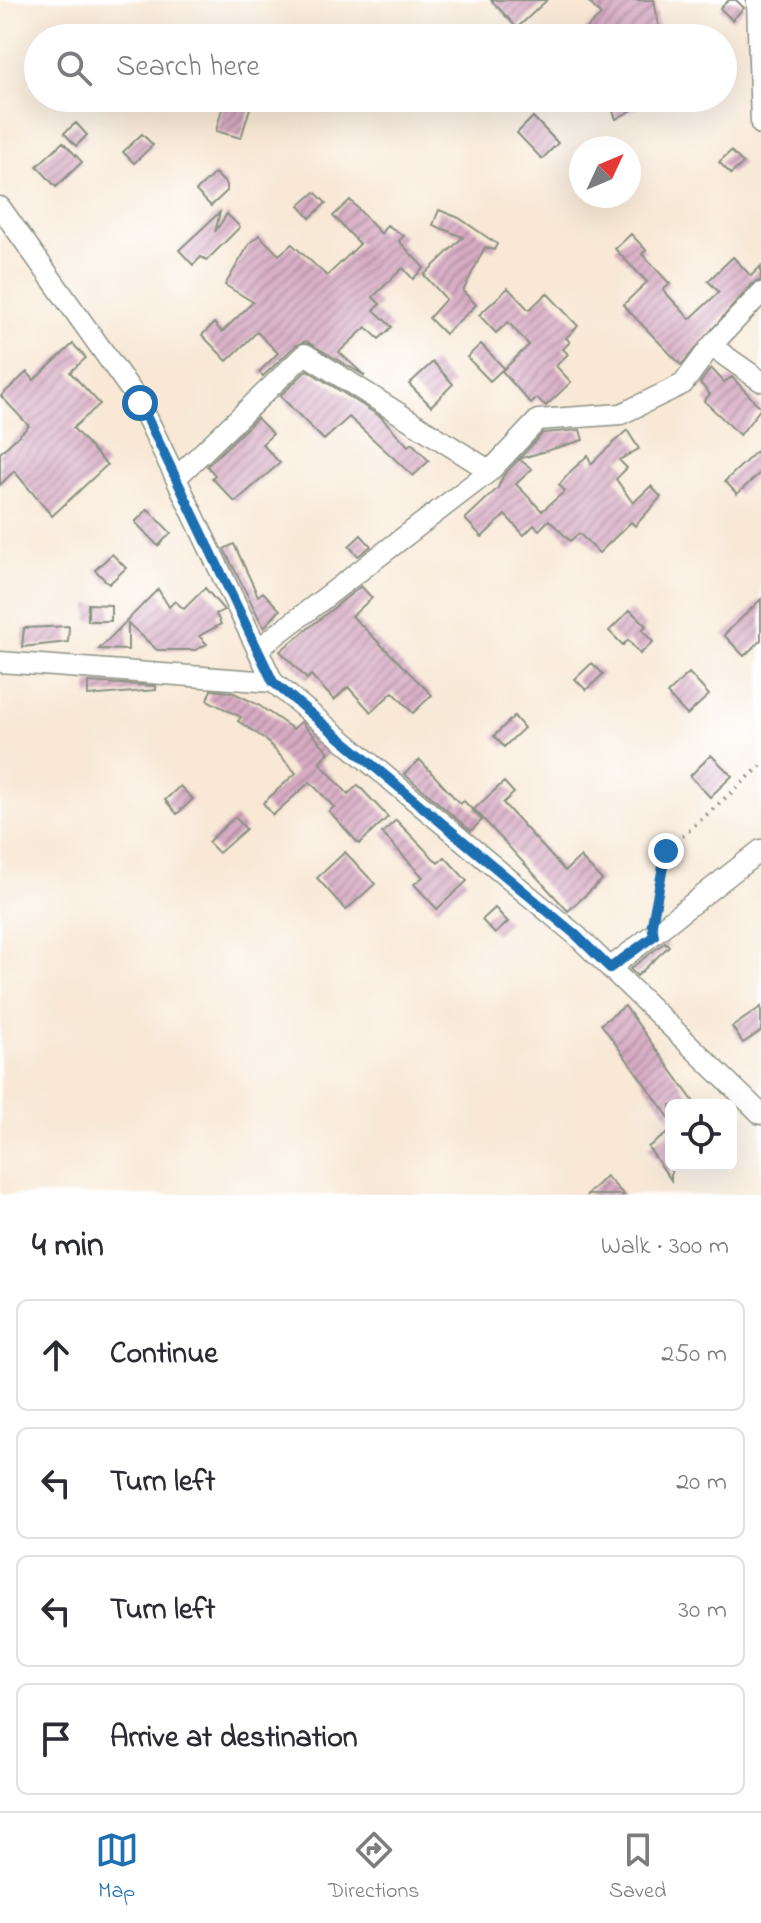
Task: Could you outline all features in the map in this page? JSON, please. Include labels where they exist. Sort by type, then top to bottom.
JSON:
[{"type":"street","points":[[757,0],[761,124]]},
{"type":"street","points":[[0,207],[140,403],[273,682],[576,935],[761,1114]]},
{"type":"street","points":[[258,649],[490,471],[538,420],[621,414],[683,384],[711,346],[761,293]]},
{"type":"street","points":[[711,346],[761,381]]},
{"type":"street","points":[[176,478],[305,354],[490,471]]},
{"type":"street","points":[[0,662],[273,682]]},
{"type":"street","points":[[610,968],[761,850]]},
{"type":"path","points":[[654,936],[652,924],[666,851],[761,766]]},
{"type":"building","points":[[491,0],[547,0],[521,24],[513,24]]},
{"type":"building","points":[[587,0],[654,0],[658,24],[591,24],[601,15]]},
{"type":"building","points":[[729,0],[736,0],[744,8],[732,20],[720,8]]},
{"type":"building","points":[[221,112],[249,112],[241,138],[216,131]]},
{"type":"building","points":[[613,112],[628,112],[616,119]]},
{"type":"building","points":[[533,117],[558,143],[542,159],[517,133]]},
{"type":"building","points":[[76,123],[87,135],[76,146],[64,133]]},
{"type":"building","points":[[142,134],[153,145],[134,163],[123,152]]},
{"type":"building","points":[[63,142],[82,162],[56,187],[37,166]]},
{"type":"building","points":[[731,151],[743,163],[731,174],[719,162]]},
{"type":"building","points":[[215,173],[227,185],[227,191],[211,206],[196,191]]},
{"type":"building","points":[[315,192],[326,203],[310,218],[299,206]]},
{"type":"building","points":[[350,200],[381,234],[387,225],[404,236],[399,241],[424,268],[413,279],[403,268],[373,297],[380,304],[374,310],[392,327],[379,339],[366,327],[339,352],[365,376],[306,341],[296,345],[263,376],[259,372],[278,353],[257,332],[227,361],[202,335],[214,323],[222,332],[253,302],[225,285],[250,243],[259,235],[279,255],[292,244],[327,276],[360,244],[333,216]]},
{"type":"building","points":[[439,210],[459,218],[497,244],[494,250],[485,247],[463,291],[476,305],[445,334],[429,318],[446,299],[424,275],[463,237],[433,225]]},
{"type":"building","points":[[220,212],[215,232],[227,214],[240,227],[207,260],[201,257],[193,265],[179,250]]},
{"type":"building","points":[[631,234],[646,250],[642,254],[670,284],[663,290],[690,319],[719,292],[708,281],[733,257],[751,276],[761,266],[761,280],[752,284],[681,365],[623,305],[647,282],[615,249]]},
{"type":"building","points":[[508,288],[529,310],[547,293],[578,326],[566,338],[570,342],[563,349],[568,354],[556,366],[571,382],[546,406],[537,398],[531,404],[502,371],[529,345],[508,322],[496,333],[479,315]]},
{"type":"building","points":[[73,344],[86,358],[70,372],[100,404],[73,428],[107,465],[52,516],[14,471],[0,485],[0,453],[29,426],[1,396],[27,372],[34,380]]},
{"type":"building","points":[[481,344],[504,368],[490,381],[467,357]]},
{"type":"building","points":[[433,362],[453,384],[431,406],[409,384]]},
{"type":"building","points":[[711,368],[724,382],[732,377],[761,408],[740,435],[704,401],[710,394],[700,383]]},
{"type":"building","points":[[307,370],[381,417],[408,446],[412,443],[429,461],[413,476],[349,417],[324,440],[280,396]]},
{"type":"building","points":[[257,418],[273,434],[262,444],[280,463],[235,502],[212,478],[215,475],[207,466]]},
{"type":"building","points":[[580,430],[583,440],[519,459],[532,469],[516,484],[542,511],[565,491],[559,485],[571,471],[588,455],[591,464],[627,430],[639,449],[619,460],[627,468],[616,479],[633,503],[651,486],[661,497],[635,526],[631,522],[599,553],[579,533],[570,541],[549,520],[539,530],[534,525],[524,535],[505,515],[482,537],[465,519],[498,488],[503,476],[543,433]]},
{"type":"building","points":[[761,447],[761,472],[737,494],[725,481]]},
{"type":"building","points":[[148,509],[171,533],[158,546],[135,522]]},
{"type":"building","points":[[361,535],[371,546],[358,556],[349,546]]},
{"type":"building","points":[[234,544],[258,596],[263,592],[280,610],[264,628],[224,549]]},
{"type":"building","points":[[112,554],[126,568],[109,584],[95,570]]},
{"type":"building","points":[[361,586],[372,598],[352,616],[432,695],[413,713],[393,692],[371,712],[348,687],[334,700],[311,675],[307,679],[280,651]]},
{"type":"building","points":[[205,588],[224,610],[216,614],[221,624],[199,636],[207,644],[196,650],[157,650],[128,623],[128,650],[99,649],[158,589],[169,607],[175,601],[184,609]]},
{"type":"building","points":[[761,599],[761,640],[744,656],[724,635]]},
{"type":"building","points":[[88,604],[111,605],[111,621],[88,621]]},
{"type":"building","points":[[630,610],[646,626],[642,630],[653,642],[640,654],[628,640],[623,645],[609,631]]},
{"type":"building","points":[[69,626],[68,642],[22,647],[24,628]]},
{"type":"building","points":[[592,663],[603,674],[586,690],[575,679]]},
{"type":"building","points":[[689,673],[709,695],[687,715],[667,694]]},
{"type":"building","points":[[88,682],[156,686],[156,690],[88,696]]},
{"type":"building","points":[[211,690],[232,692],[257,704],[293,729],[301,722],[329,752],[319,762],[348,794],[358,785],[388,817],[359,844],[329,811],[334,807],[310,782],[273,815],[263,803],[296,773],[265,739],[238,721],[241,717],[207,700]]},
{"type":"building","points":[[514,716],[524,728],[504,747],[494,736]]},
{"type":"building","points":[[711,755],[732,776],[710,797],[690,776]]},
{"type":"building","points":[[420,760],[460,804],[464,801],[482,820],[471,831],[404,774]]},
{"type":"building","points":[[504,782],[514,793],[503,803],[565,871],[580,857],[602,880],[568,911],[474,809]]},
{"type":"building","points":[[180,786],[193,799],[177,814],[165,800]]},
{"type":"building","points":[[235,817],[246,829],[219,853],[208,842]]},
{"type":"building","points":[[396,820],[438,863],[445,857],[467,881],[437,909],[414,884],[423,877],[382,833]]},
{"type":"building","points":[[345,852],[375,884],[346,910],[317,878]]},
{"type":"building","points":[[495,908],[508,922],[495,934],[482,920]]},
{"type":"building","points":[[665,942],[669,946],[637,976],[630,969]]},
{"type":"building","points":[[625,1006],[692,1099],[665,1099],[665,1112],[601,1024]]},
{"type":"building","points":[[761,1007],[761,1031],[743,1043],[732,1027]]},
{"type":"building","points":[[665,1135],[665,1171],[671,1171],[671,1180],[648,1147]]},
{"type":"building","points":[[606,1176],[624,1195],[587,1195]]},
{"type":"route","points":[[140,403],[273,682],[576,935],[610,968],[654,936],[652,924],[666,851]]}]
